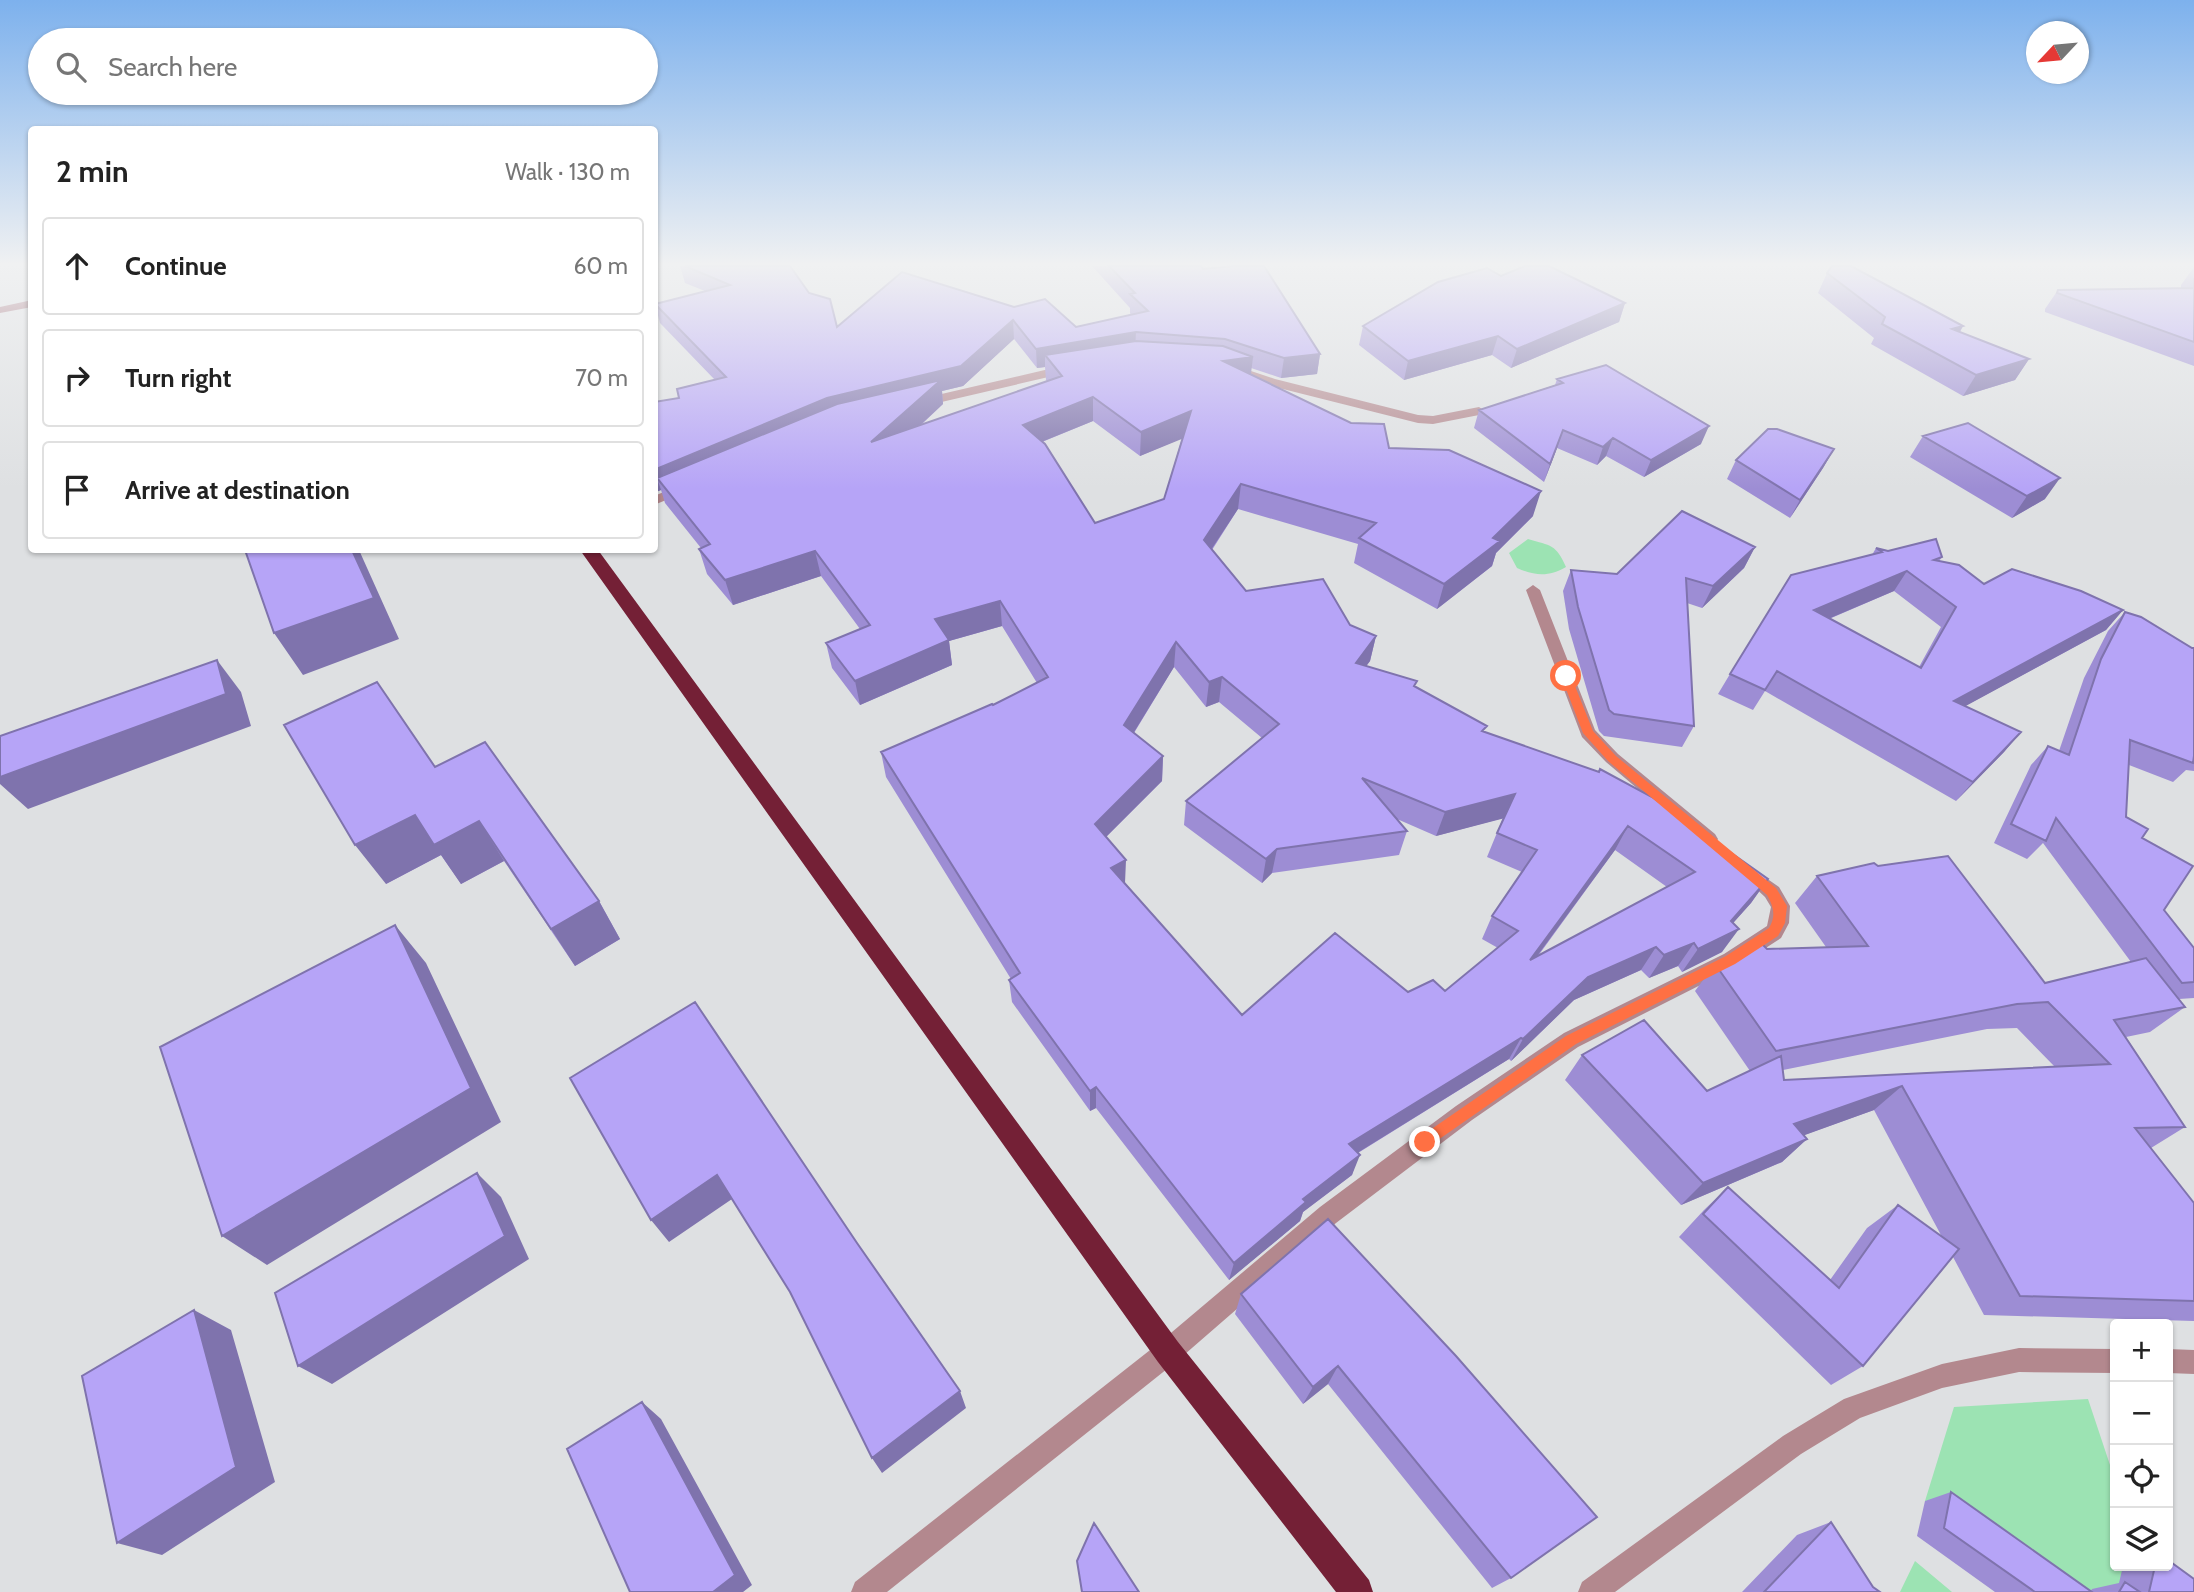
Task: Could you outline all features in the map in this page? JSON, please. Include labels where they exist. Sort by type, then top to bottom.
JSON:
[{"type":"highway","points":[[591,553],[1168,1352],[1357,1592]]},
{"type":"street","points":[[1223,365],[1271,382],[1418,419],[1433,420],[1479,411]]},
{"type":"street","points":[[903,407],[1084,366]]},
{"type":"street","points":[[658,499],[691,485]]},
{"type":"street","points":[[865,1592],[1168,1352],[1328,1215],[1464,1113],[1571,1040],[1731,960],[1774,932],[1779,923],[1781,906],[1772,892],[1612,758],[1588,733],[1533,590]]},
{"type":"street","points":[[1592,1592],[1792,1445],[1853,1408],[1942,1376],[2019,1360],[2110,1361]]},
{"type":"street","points":[[2173,1362],[2194,1362]]},
{"type":"green space","points":[[1528,539],[1552,547],[1566,567],[1542,574],[1517,568],[1509,553]]},
{"type":"green space","points":[[2088,1399],[2110,1465],[2110,1571],[2146,1571],[2148,1577],[2090,1592],[1925,1501],[1954,1407]]},
{"type":"green space","points":[[1915,1561],[1952,1592],[1900,1592]]},
{"type":"building","points":[[690,340],[990,340],[961,366],[827,398],[658,468],[658,401],[679,398],[677,389],[726,377]]},
{"type":"building","points":[[1029,340],[1087,340],[1036,349]]},
{"type":"building","points":[[1229,340],[1311,340],[1320,354],[1284,358]]},
{"type":"building","points":[[1381,340],[1483,340],[1408,361]]},
{"type":"building","points":[[1504,340],[1537,340],[1517,349]]},
{"type":"building","points":[[1912,340],[1981,340],[2029,359],[1976,375]]},
{"type":"building","points":[[1136,341],[1223,346],[1253,357],[1223,361],[1351,423],[1384,424],[1389,448],[1449,450],[1541,491],[1493,538],[1500,541],[1444,584],[1359,538],[1376,523],[1241,484],[1204,540],[1246,591],[1323,579],[1350,625],[1376,636],[1356,663],[1417,681],[1414,686],[1487,726],[1482,731],[1599,772],[1600,769],[1652,797],[1768,879],[1731,921],[1739,929],[1698,949],[1694,943],[1664,955],[1656,947],[1588,977],[1523,1039],[1349,1144],[1360,1155],[1303,1199],[1306,1202],[1234,1263],[1096,1087],[1090,1091],[1009,980],[1020,973],[881,752],[993,705],[1048,677],[1000,601],[935,619],[949,640],[855,681],[826,643],[870,625],[815,551],[725,580],[699,549],[710,544],[658,479],[837,404],[941,380],[871,442],[1062,376],[1045,355]],"holes":[[[1093,397],[1141,432],[1191,411],[1164,499],[1095,523],[1045,444],[1023,425]],[[1176,642],[1209,682],[1222,677],[1279,724],[1186,801],[1266,859],[1277,849],[1407,831],[1362,778],[1445,812],[1515,794],[1497,833],[1537,850],[1492,916],[1518,931],[1445,991],[1433,980],[1408,992],[1335,933],[1242,1015],[1111,868],[1126,860],[1095,824],[1163,756],[1124,725]],[[1628,826],[1695,872],[1530,960]]]},
{"type":"building","points":[[1606,365],[1709,426],[1651,460],[1613,438],[1603,447],[1563,430],[1550,464],[1479,410],[1563,383],[1557,379]]},
{"type":"building","points":[[1968,423],[2060,478],[2027,496],[1923,436]]},
{"type":"building","points":[[1768,429],[1777,429],[1834,449],[1800,500],[1736,460]]},
{"type":"building","points":[[1682,511],[1755,547],[1713,586],[1686,578],[1694,726],[1614,714],[1609,710],[1578,607],[1571,570],[1617,574]]},
{"type":"building","points":[[1936,539],[1942,557],[1934,560],[1959,565],[1984,584],[2012,569],[2081,591],[2123,610],[1954,701],[2021,732],[1973,782],[1777,671],[1765,690],[1730,674],[1791,575],[1882,552],[1876,548],[1888,551]],"holes":[[[1907,571],[1956,607],[1921,668],[1814,610]]]},
{"type":"building","points":[[246,553],[353,553],[374,598],[274,633]]},
{"type":"building","points":[[2125,612],[2141,617],[2194,648],[2193,763],[2130,740],[2126,817],[2148,829],[2142,838],[2193,866],[2164,910],[2194,948],[2194,982],[2182,983],[2056,818],[2046,841],[2011,824],[2048,746],[2069,755],[2101,659]]},
{"type":"building","points":[[217,660],[226,694],[0,777],[0,736]]},
{"type":"building","points":[[377,682],[435,767],[485,742],[599,901],[551,929],[479,821],[434,845],[415,815],[355,845],[284,725]]},
{"type":"building","points":[[1948,856],[2045,983],[2146,958],[2185,1007],[2114,1020],[2185,1127],[2135,1128],[2194,1203],[2194,1301],[2020,1296],[1902,1086],[1794,1124],[1807,1139],[1703,1183],[1582,1055],[1644,1020],[1707,1091],[1781,1056],[1784,1080],[2110,1064],[2048,1002],[2017,1004],[1776,1051],[1715,964],[1760,942],[1767,949],[1868,946],[1817,876],[1874,863],[1878,866]]},
{"type":"building","points":[[395,925],[471,1088],[222,1236],[160,1047]]},
{"type":"building","points":[[695,1002],[960,1391],[872,1458],[790,1292],[717,1175],[651,1220],[570,1078]]},
{"type":"building","points":[[477,1173],[505,1236],[298,1366],[275,1293]]},
{"type":"building","points":[[1728,1187],[1839,1288],[1898,1205],[1959,1249],[1863,1366],[1703,1214]]},
{"type":"building","points":[[1328,1219],[1456,1356],[1597,1517],[1511,1578],[1338,1366],[1313,1387],[1241,1294]]},
{"type":"building","points":[[194,1310],[236,1467],[117,1543],[82,1376]]},
{"type":"building","points":[[642,1402],[735,1575],[713,1592],[630,1592],[567,1449]]},
{"type":"building","points":[[1951,1492],[2092,1592],[2035,1592],[1944,1528]]},
{"type":"building","points":[[1831,1522],[1873,1587],[1880,1592],[1764,1592]]},
{"type":"building","points":[[1094,1523],[1139,1592],[1082,1592],[1077,1561]]},
{"type":"building","points":[[2173,1564],[2194,1579],[2194,1592],[2149,1592],[2154,1571],[2173,1571]]},
{"type":"building","points":[[2125,1582],[2140,1592],[2119,1592]]},
{"type":"route","points":[[1425,1142],[1571,1040],[1731,960],[1774,932],[1779,923],[1781,906],[1772,892],[1612,758],[1588,733],[1566,676]]}]
